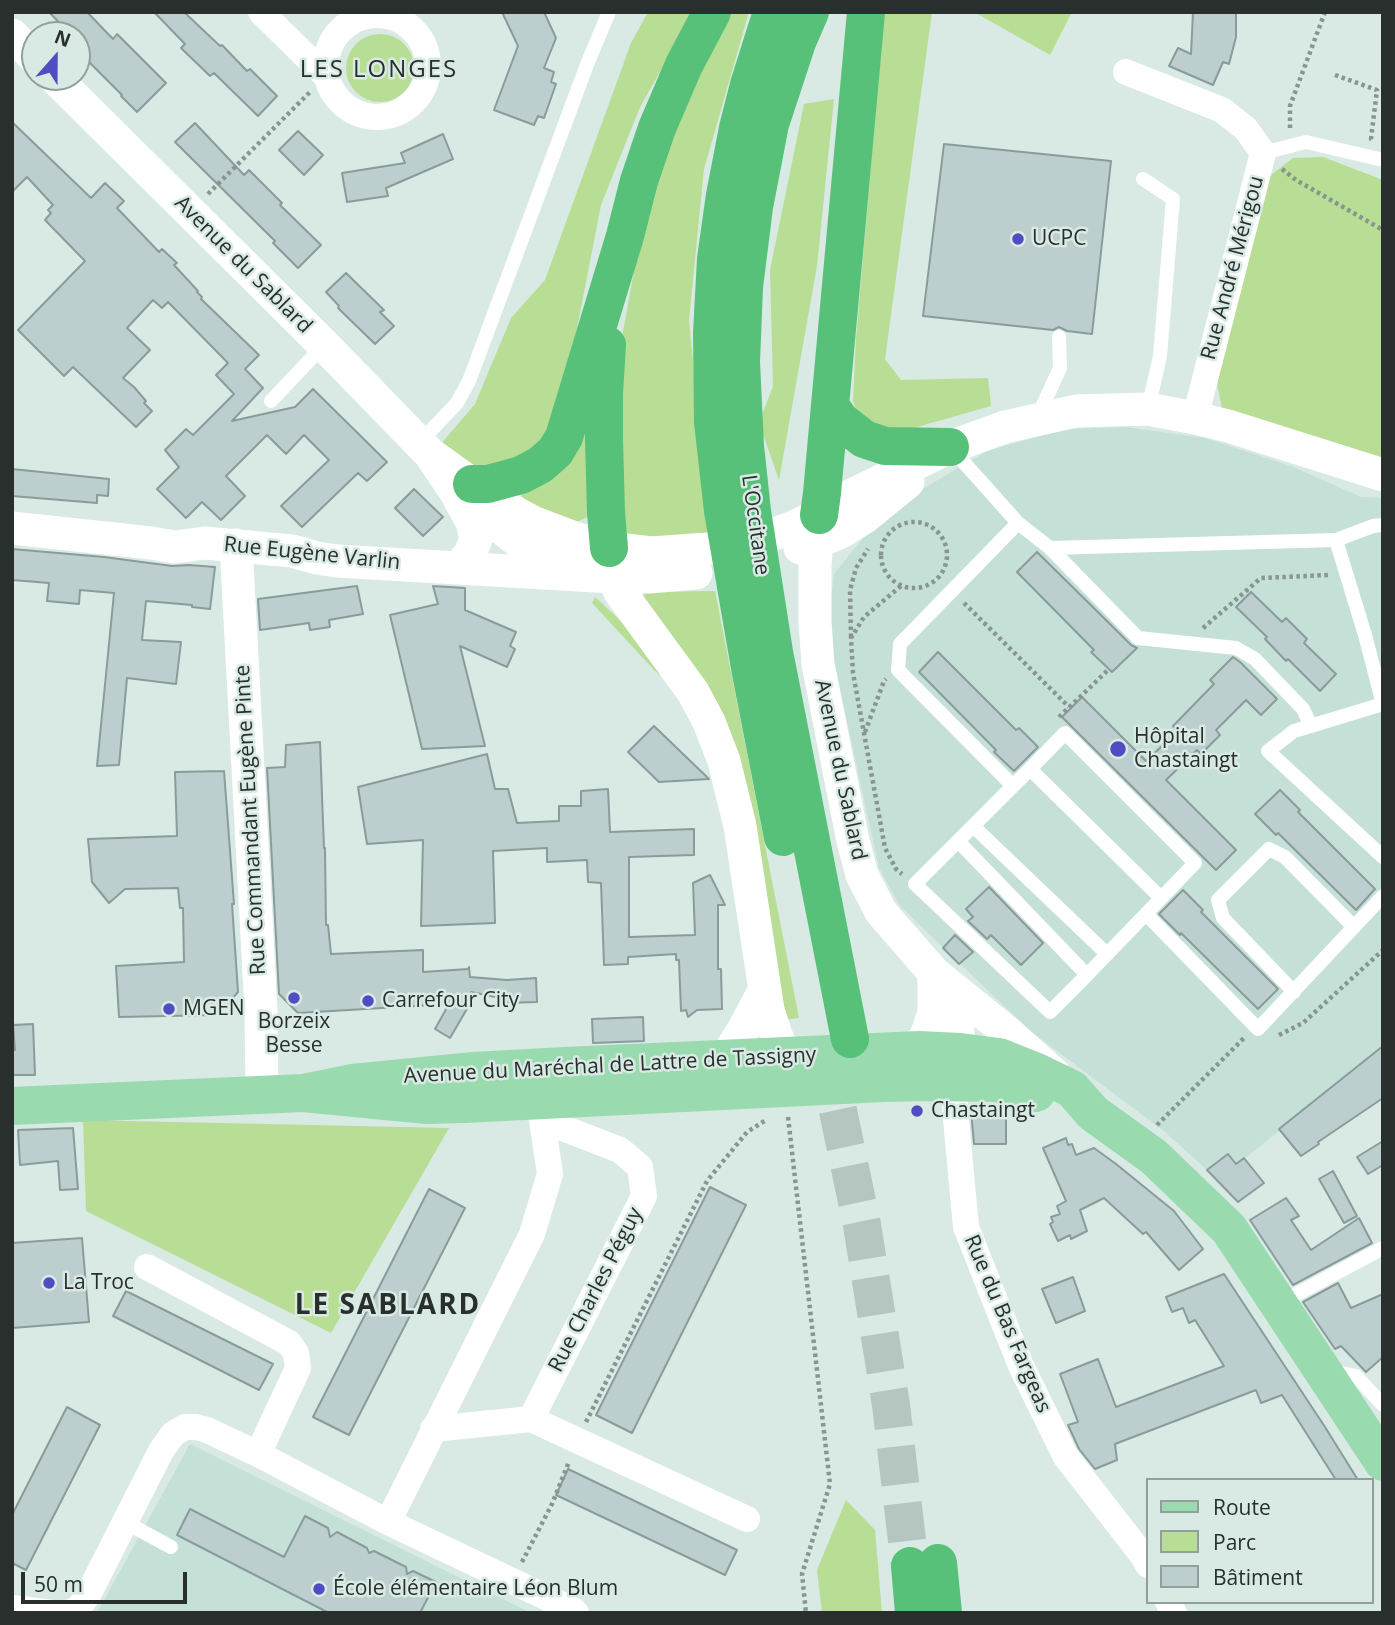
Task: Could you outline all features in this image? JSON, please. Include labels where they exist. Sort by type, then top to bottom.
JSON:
[{"type":"highway","points":[[464,488],[522,475],[555,452],[564,437],[657,128],[684,65],[712,12]]},
{"type":"highway","name":"L'Occitane","points":[[772,12],[749,85],[725,195],[716,260],[712,334],[713,422],[723,511],[751,673],[826,1064]]},
{"type":"highway","name":"L'Occitane","points":[[810,12],[797,42],[770,124],[754,207],[744,286],[740,362],[752,511],[772,639],[826,1064]]},
{"type":"highway","points":[[818,529],[866,12]]},
{"type":"highway","points":[[611,562],[606,513],[604,393],[613,298],[625,236]]},
{"type":"highway","points":[[830,406],[841,421],[864,439],[885,446],[950,447]]},
{"type":"highway","points":[[914,1613],[924,1564],[943,1613]]},
{"type":"main road","name":"Avenue du Maréchal de Lattre de Tassigny","points":[[12,1106],[303,1093],[427,1105],[540,1096],[826,1064],[919,1050],[997,1083],[1082,1101],[1154,1157],[1229,1229],[1383,1462]]},
{"type":"main road","name":"Avenue du Maréchal de Lattre de Tassigny","points":[[540,1096],[724,1059],[957,1067]]},
{"type":"street","points":[[261,12],[326,76]]},
{"type":"street","name":"Rue André Mérigou","points":[[1126,72],[1222,110],[1246,129],[1263,153],[1195,418]]},
{"type":"street","name":"Avenue du Sablard","points":[[68,91],[464,488],[535,523],[577,539],[611,562],[661,553],[747,564],[778,544],[794,527],[818,529],[814,622],[818,664],[862,875],[881,912],[943,980],[1007,1032],[1082,1101]]},
{"type":"street","points":[[818,529],[854,494],[950,447],[1005,426],[1076,411],[1148,410],[1195,418],[1275,440],[1383,475]]},
{"type":"street","name":"Avenue du Sablard","points":[[459,567],[470,554],[476,539],[464,488]]},
{"type":"street","name":"Rue Eugène Varlin","points":[[12,528],[175,547],[205,543],[236,545],[292,551],[337,561],[531,573],[611,562]]},
{"type":"street","name":"Rue Commandant Eugène Pinte","points":[[236,545],[261,1011],[262,1094]]},
{"type":"street","points":[[611,562],[621,592],[694,692],[724,761],[740,826],[764,990],[773,1028],[826,1064]]},
{"type":"street","points":[[919,1050],[934,1012],[935,995],[943,980]]},
{"type":"street","points":[[943,980],[958,1031],[957,1067]]},
{"type":"street","points":[[724,1059],[764,990]]},
{"type":"street","name":"Rue du Bas Fargeas","points":[[957,1067],[955,1110],[966,1227],[1016,1353],[1066,1457],[1146,1561]]},
{"type":"street","points":[[387,1522],[532,1234],[551,1174],[540,1096]]},
{"type":"street","name":"Rue Charles Péguy","points":[[530,1419],[644,1196],[640,1167],[620,1150],[540,1096]]},
{"type":"street","points":[[147,1267],[289,1343],[296,1353],[298,1368],[258,1454]]},
{"type":"street","points":[[433,1429],[530,1419],[747,1519]]},
{"type":"street","points":[[67,1613],[78,1609],[89,1593],[161,1451],[173,1434],[185,1427],[196,1427],[258,1454],[387,1522],[576,1613]]},
{"type":"street","points":[[12,1608],[52,1613]]},
{"type":"lane","points":[[424,449],[457,404],[470,381],[609,12]]},
{"type":"lane","points":[[1263,153],[1306,142],[1383,160]]},
{"type":"lane","points":[[1143,179],[1173,199],[1160,356],[1148,410]]},
{"type":"lane","points":[[1036,420],[1060,368],[1059,337]]},
{"type":"lane","points":[[271,401],[324,345]]},
{"type":"lane","points":[[950,447],[1018,523],[1050,548],[1138,638],[1236,648],[1255,659],[1303,709],[1311,726]]},
{"type":"lane","points":[[1013,786],[898,670],[900,644],[1018,523]]},
{"type":"lane","points":[[1050,548],[1336,540],[1383,525]]},
{"type":"lane","points":[[1336,540],[1366,635],[1383,704],[1294,731],[1268,751],[1383,857]]},
{"type":"lane","points":[[1065,733],[1195,863],[1050,1013],[915,884],[1013,786],[1065,733]]},
{"type":"lane","points":[[1030,769],[1161,898]]},
{"type":"lane","points":[[973,826],[1107,954]]},
{"type":"lane","points":[[958,841],[1087,975]]},
{"type":"lane","points":[[1294,992],[1223,918],[1218,900],[1269,849],[1285,857],[1354,927]]},
{"type":"lane","points":[[1146,914],[1259,1025],[1294,992],[1383,896]]},
{"type":"lane","points":[[1279,1304],[1383,1248]]},
{"type":"lane","points":[[1319,1368],[1356,1376],[1383,1405]]},
{"type":"lane","points":[[125,1522],[171,1547]]},
{"type":"path","points":[[1292,146],[1290,106],[1325,12]]},
{"type":"path","points":[[1335,75],[1377,90],[1371,139],[1383,143]]},
{"type":"path","points":[[190,212],[326,76]]},
{"type":"path","points":[[1263,153],[1296,180],[1383,230]]},
{"type":"path","points":[[916,521],[936,529],[947,548],[944,570],[938,578],[930,584],[911,588],[892,581],[881,564],[882,544],[887,534],[905,522],[916,521]]},
{"type":"path","points":[[875,539],[882,544]]},
{"type":"path","points":[[869,548],[856,568],[850,590],[853,673],[885,848],[896,869],[915,884]]},
{"type":"path","points":[[1186,642],[1261,578],[1347,575]]},
{"type":"path","points":[[938,578],[1069,707]]},
{"type":"path","points":[[850,638],[864,617],[901,586]]},
{"type":"path","points":[[864,733],[884,681],[898,670]]},
{"type":"path","points":[[1052,724],[1108,670]]},
{"type":"path","points":[[1138,1145],[1259,1025],[1278,1035],[1303,1023],[1383,950]]},
{"type":"path","points":[[806,1613],[802,1574],[830,1484],[826,1064]]},
{"type":"path","points":[[596,1402],[707,1181],[747,1132],[767,1119]]},
{"type":"path","points":[[512,1581],[552,1504],[577,1441]]},
{"type":"shaded area","name":"Hôpital Chastaingt","points":[[1126,427],[1205,438],[1291,466],[1361,497],[1383,498],[1383,1047],[1218,1180],[1165,1132],[1029,1030],[900,906],[879,868],[827,630],[834,574],[871,528],[916,493],[987,451],[1065,429]]},
{"type":"shaded area","points":[[190,1444],[531,1613],[97,1613]]},
{"type":"green space","points":[[648,12],[694,12],[640,107],[601,205],[574,344],[538,463],[472,466],[440,445],[475,404],[511,318],[545,280],[631,43]]},
{"type":"green space","points":[[728,12],[749,12],[704,169],[689,320],[710,535],[643,541],[627,534],[619,501],[617,365],[639,243],[675,121]]},
{"type":"green space","points":[[884,12],[932,12],[885,359],[901,380],[988,378],[991,406],[889,435],[860,420],[853,401]]},
{"type":"green space","points":[[974,12],[1072,12],[1050,55]]},
{"type":"green space","points":[[373,34],[387,34],[399,39],[409,49],[414,68],[409,87],[399,97],[387,102],[373,102],[361,97],[351,87],[346,75],[346,61],[351,49],[361,39]]},
{"type":"green space","points":[[834,99],[817,266],[779,480],[759,423],[773,386],[770,270],[804,104]]},
{"type":"green space","points":[[1323,157],[1383,180],[1383,460],[1223,414],[1217,383],[1271,175],[1293,158]]},
{"type":"green space","points":[[591,365],[588,517],[574,523],[531,508],[518,491]]},
{"type":"green space","points":[[715,591],[799,1018],[782,1020],[741,792],[642,601],[645,592]]},
{"type":"green space","points":[[595,597],[636,635],[674,687],[655,671],[592,603]]},
{"type":"green space","points":[[83,1120],[449,1128],[331,1333],[86,1211]]},
{"type":"green space","points":[[846,1500],[875,1530],[882,1613],[822,1613],[817,1570]]},
{"type":"building","points":[[49,12],[87,12],[113,39],[117,34],[166,83],[137,112],[91,64],[91,21],[58,21]]},
{"type":"building","points":[[154,12],[184,12],[277,96],[258,116],[214,73],[210,76],[181,48],[185,44]]},
{"type":"building","points":[[502,12],[544,12],[556,38],[544,68],[554,72],[551,82],[556,84],[544,118],[538,116],[534,125],[494,110],[518,46]]},
{"type":"building","points":[[1193,12],[1236,12],[1236,37],[1229,64],[1223,62],[1213,85],[1169,66],[1178,48],[1191,54]]},
{"type":"building","points":[[12,122],[91,198],[105,183],[124,201],[117,208],[159,252],[162,249],[177,263],[174,265],[198,291],[201,299],[259,355],[245,369],[263,388],[232,421],[295,407],[313,389],[387,462],[367,481],[358,473],[302,527],[281,506],[329,460],[304,435],[286,454],[267,435],[226,476],[245,496],[221,520],[202,502],[186,518],[157,489],[179,467],[165,450],[186,429],[193,435],[234,394],[216,375],[228,363],[168,302],[162,308],[153,300],[127,328],[150,350],[123,378],[134,387],[152,411],[136,427],[73,367],[64,376],[18,330],[85,261],[45,220],[53,205],[27,177],[12,192]]},
{"type":"building","points":[[195,123],[244,175],[249,170],[321,245],[298,268],[273,243],[275,241],[175,142]]},
{"type":"building","points":[[298,131],[323,155],[304,175],[279,150]]},
{"type":"building","points":[[443,134],[453,159],[386,188],[388,196],[347,202],[342,173],[405,163],[401,153]]},
{"type":"building","name":"UCPC","points":[[944,144],[1111,161],[1092,334],[1067,331],[1059,327],[1053,330],[923,316]]},
{"type":"building","points":[[346,273],[384,310],[380,312],[394,326],[375,344],[338,308],[326,292]]},
{"type":"building","points":[[12,469],[109,479],[108,496],[97,495],[97,503],[12,496]]},
{"type":"building","points":[[414,489],[443,517],[423,536],[395,508]]},
{"type":"building","points":[[12,549],[172,566],[215,567],[210,609],[146,601],[142,640],[181,642],[176,684],[127,678],[119,765],[97,766],[114,593],[80,590],[79,604],[47,601],[49,583],[12,580]]},
{"type":"building","points":[[1037,552],[1137,648],[1112,672],[1091,652],[1094,650],[1017,572]]},
{"type":"building","points":[[357,586],[363,614],[329,620],[330,627],[310,630],[309,623],[260,630],[258,599]]},
{"type":"building","points":[[433,586],[465,588],[465,610],[516,632],[510,646],[515,649],[507,667],[460,646],[485,746],[422,749],[390,615],[438,604]]},
{"type":"building","points":[[1251,592],[1282,622],[1286,618],[1307,639],[1304,643],[1336,674],[1320,691],[1288,659],[1286,661],[1265,639],[1267,637],[1236,607]]},
{"type":"building","points":[[938,652],[1016,730],[1019,728],[1038,747],[1014,771],[919,672]]},
{"type":"building","points":[[1233,657],[1277,699],[1261,715],[1246,700],[1216,730],[1220,735],[1201,754],[1197,750],[1166,780],[1236,850],[1216,870],[1062,717],[1082,697],[1146,761],[1178,731],[1173,726],[1214,684],[1210,680]]},
{"type":"building","points":[[654,726],[709,779],[659,782],[628,752]]},
{"type":"building","points":[[320,742],[326,925],[331,954],[423,950],[423,972],[469,967],[470,977],[507,980],[536,978],[537,1002],[505,1003],[505,999],[471,992],[471,1002],[450,1038],[435,1029],[449,1004],[298,1013],[279,994],[267,768],[285,767],[286,745]]},
{"type":"building","points":[[487,754],[495,789],[508,789],[517,823],[559,821],[559,806],[581,806],[581,791],[608,789],[610,832],[694,829],[694,855],[629,857],[629,937],[695,935],[693,883],[710,875],[725,905],[718,905],[718,969],[721,969],[722,1009],[697,1010],[688,1017],[686,1010],[681,1011],[679,960],[676,960],[676,954],[628,957],[628,964],[604,965],[601,883],[588,882],[587,860],[547,862],[547,848],[493,851],[495,923],[421,926],[423,840],[367,844],[358,787]]},
{"type":"building","points":[[224,771],[238,992],[218,1015],[119,1017],[116,966],[184,962],[183,908],[180,908],[178,888],[125,889],[109,903],[92,882],[88,839],[177,836],[175,772]]},
{"type":"building","points":[[1280,790],[1300,810],[1298,812],[1375,889],[1356,910],[1255,814]]},
{"type":"building","points":[[989,887],[1043,943],[1021,965],[991,935],[987,939],[968,921],[973,917],[966,909]]},
{"type":"building","points":[[1183,890],[1203,910],[1201,912],[1278,989],[1258,1009],[1159,914]]},
{"type":"building","points":[[955,935],[973,952],[959,964],[943,948]]},
{"type":"building","points":[[643,1017],[644,1041],[593,1043],[592,1019]]},
{"type":"building","points":[[33,1024],[35,1075],[12,1075],[12,1050],[15,1050],[13,1025]]},
{"type":"building","points":[[1383,1046],[1383,1098],[1301,1156],[1279,1129]]},
{"type":"building","points":[[971,1111],[1006,1113],[1006,1144],[974,1144]]},
{"type":"building","points":[[73,1128],[78,1189],[60,1190],[58,1161],[20,1165],[18,1130]]},
{"type":"building","points":[[1066,1138],[1068,1145],[1072,1144],[1076,1155],[1094,1148],[1116,1164],[1174,1211],[1203,1249],[1179,1270],[1146,1232],[1143,1234],[1104,1198],[1080,1210],[1087,1231],[1071,1239],[1070,1235],[1058,1241],[1050,1224],[1053,1222],[1051,1217],[1060,1214],[1057,1206],[1066,1201],[1043,1148]]},
{"type":"building","points":[[1383,1141],[1383,1165],[1368,1174],[1357,1157]]},
{"type":"building","points":[[1228,1154],[1236,1164],[1244,1158],[1264,1183],[1238,1202],[1207,1170]]},
{"type":"building","points":[[1333,1171],[1357,1216],[1344,1223],[1319,1179]]},
{"type":"building","points":[[710,1187],[746,1205],[632,1433],[596,1415]]},
{"type":"building","points":[[429,1189],[465,1208],[349,1435],[313,1417]]},
{"type":"building","points":[[1286,1198],[1299,1216],[1291,1220],[1311,1250],[1359,1218],[1372,1243],[1293,1285],[1250,1220]]},
{"type":"building","name":"La Troc","points":[[82,1238],[89,1322],[12,1328],[12,1243]]},
{"type":"building","points":[[1224,1274],[1357,1478],[1335,1478],[1282,1395],[1261,1403],[1256,1390],[1115,1444],[1117,1460],[1095,1469],[1079,1449],[1068,1425],[1078,1422],[1060,1374],[1098,1359],[1116,1407],[1224,1366],[1195,1320],[1189,1323],[1183,1308],[1172,1312],[1166,1297]]},
{"type":"building","points":[[1073,1277],[1085,1311],[1056,1323],[1042,1289]]},
{"type":"building","points":[[1338,1283],[1351,1308],[1383,1294],[1383,1357],[1366,1372],[1341,1346],[1335,1349],[1303,1302]]},
{"type":"building","points":[[126,1291],[273,1364],[259,1390],[113,1316]]},
{"type":"building","points":[[67,1407],[100,1425],[26,1570],[12,1563],[12,1515]]},
{"type":"building","points":[[568,1469],[737,1550],[725,1575],[556,1495]]},
{"type":"building","points":[[190,1509],[284,1557],[305,1516],[328,1528],[330,1537],[337,1532],[367,1548],[369,1553],[374,1551],[406,1567],[407,1574],[413,1571],[436,1582],[420,1613],[329,1613],[177,1535]]},
{"type":"tunnel","points":[[826,1054],[862,1225],[891,1405],[910,1566]]},
{"type":"place","name":"UCPC","points":[[1018,239]]},
{"type":"place","name":"Hôpital Chastaingt","points":[[1118,749]]},
{"type":"place","name":"Borzeix Besse","points":[[294,998]]},
{"type":"place","name":"Carrefour City","points":[[368,1001]]},
{"type":"place","name":"MGEN","points":[[169,1009]]},
{"type":"place","name":"Chastaingt","points":[[917,1111]]},
{"type":"place","name":"La Troc","points":[[49,1283]]},
{"type":"place","name":"École élémentaire Léon Blum","points":[[319,1589]]},
{"type":"district","name":"LES LONGES","points":[[379,70]]},
{"type":"district","name":"LE SABLARD","points":[[388,1306]]}]
